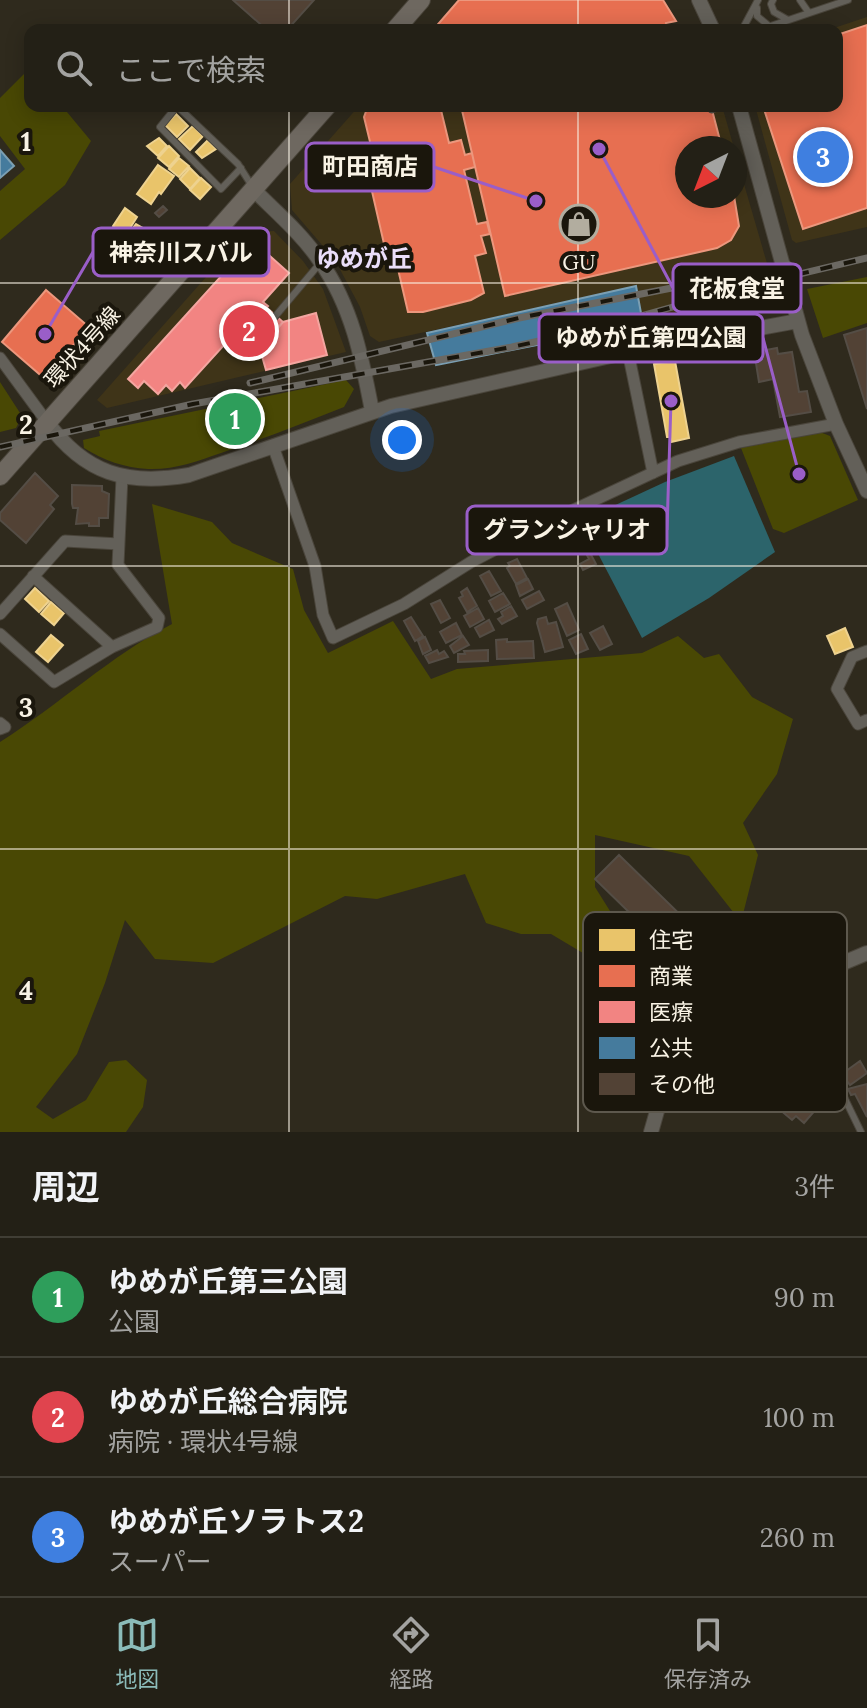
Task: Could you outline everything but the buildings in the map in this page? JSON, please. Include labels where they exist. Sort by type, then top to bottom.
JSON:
[{"type":"main road","points":[[400,24],[421,0]]},
{"type":"main road","name":"環状4号線","points":[[0,476],[322,112]]},
{"type":"street","points":[[699,0],[710,24]]},
{"type":"street","points":[[741,112],[798,321],[836,424],[867,491]]},
{"type":"street","points":[[253,189],[304,240],[335,285],[359,346],[372,411]]},
{"type":"street","points":[[0,358],[62,443],[79,458],[122,477],[166,479],[189,475],[372,411],[628,352],[798,321]]},
{"type":"street","points":[[628,352],[653,473]]},
{"type":"street","points":[[273,446],[315,566],[323,615],[333,638],[404,604],[471,562],[538,527],[678,461],[739,442],[836,424]]},
{"type":"street","points":[[0,634],[54,682],[112,647],[157,627],[159,618],[118,565],[122,477]]},
{"type":"street","points":[[0,614],[65,541],[119,544]]},
{"type":"street","points":[[33,576],[112,647]]},
{"type":"street","points":[[867,651],[852,657],[837,689],[858,724],[867,720]]},
{"type":"street","points":[[0,723],[5,727],[0,729]]},
{"type":"street","points":[[847,961],[867,953]]},
{"type":"street","points":[[651,1132],[657,1112]]},
{"type":"lane","points":[[773,0],[774,12],[788,20]]},
{"type":"lane","points":[[800,0],[809,13]]},
{"type":"lane","points":[[775,24],[848,0]]},
{"type":"lane","points":[[758,2],[757,16],[767,24]]},
{"type":"lane","points":[[745,24],[758,2]]},
{"type":"lane","points":[[172,112],[160,127],[221,189],[241,168]]},
{"type":"lane","points":[[183,112],[241,168],[253,189]]},
{"type":"lane","points":[[246,351],[321,262]]},
{"type":"lane","points":[[847,1103],[861,1132]]},
{"type":"shaded area","points":[[867,17],[867,227],[796,243],[792,240],[757,112],[843,112],[843,25]]},
{"type":"shaded area","points":[[24,74],[24,112],[67,112],[91,141],[65,185],[0,240],[0,191],[25,169],[0,136],[0,98]]},
{"type":"shaded area","points":[[354,112],[724,112],[731,136],[675,136],[675,208],[747,208],[747,194],[775,291],[643,324],[636,286],[379,342],[370,336],[360,307],[335,260],[292,210],[290,184]]},
{"type":"shaded area","points":[[274,231],[303,261],[323,289],[346,352],[107,408],[97,400],[246,232]]},
{"type":"shaded area","points":[[867,277],[867,323],[823,338],[807,289]]},
{"type":"shaded area","points":[[346,380],[354,389],[344,407],[186,464],[158,469],[131,467],[107,460],[84,448],[83,440],[100,436],[99,431]]},
{"type":"shaded area","points":[[0,382],[22,416],[16,428],[0,432]]},
{"type":"shaded area","points":[[820,432],[830,436],[858,500],[784,533],[773,529],[741,448]]},
{"type":"shaded area","points":[[152,504],[212,522],[232,543],[293,569],[304,610],[328,653],[393,621],[431,679],[457,669],[642,653],[678,636],[704,658],[719,654],[752,697],[793,719],[777,774],[743,823],[758,855],[744,912],[733,912],[689,856],[595,835],[595,887],[611,912],[583,912],[583,953],[551,934],[521,934],[486,923],[465,874],[377,899],[345,896],[213,963],[155,959],[125,920],[105,983],[77,1054],[36,1107],[53,1119],[86,1100],[109,1062],[126,1060],[147,1080],[143,1107],[126,1132],[0,1132],[0,742],[127,651],[172,624]]},
{"type":"water","points":[[734,456],[775,552],[709,598],[642,638],[581,521],[665,482]]},
{"type":"railway","points":[[0,447],[193,404],[512,347],[594,329],[741,288],[867,258]]},
{"type":"railway","points":[[250,383],[519,318],[789,265]]},
{"type":"place","name":"花板食堂","points":[[599,149]]},
{"type":"place","name":"ゆめが丘ソラトス2","points":[[823,157]]},
{"type":"place","name":"町田商店","points":[[536,201]]},
{"type":"place","name":"GU","points":[[579,224]]},
{"type":"place","name":"ゆめが丘総合病院","points":[[249,331]]},
{"type":"place","name":"神奈川スバル","points":[[45,334]]},
{"type":"place","name":"グランシャリオ","points":[[671,401]]},
{"type":"place","name":"ゆめが丘第三公園","points":[[235,419]]},
{"type":"place","name":"ゆめが丘第四公園","points":[[799,474]]},
{"type":"district","name":"ゆめが丘","points":[[364,258]]}]
